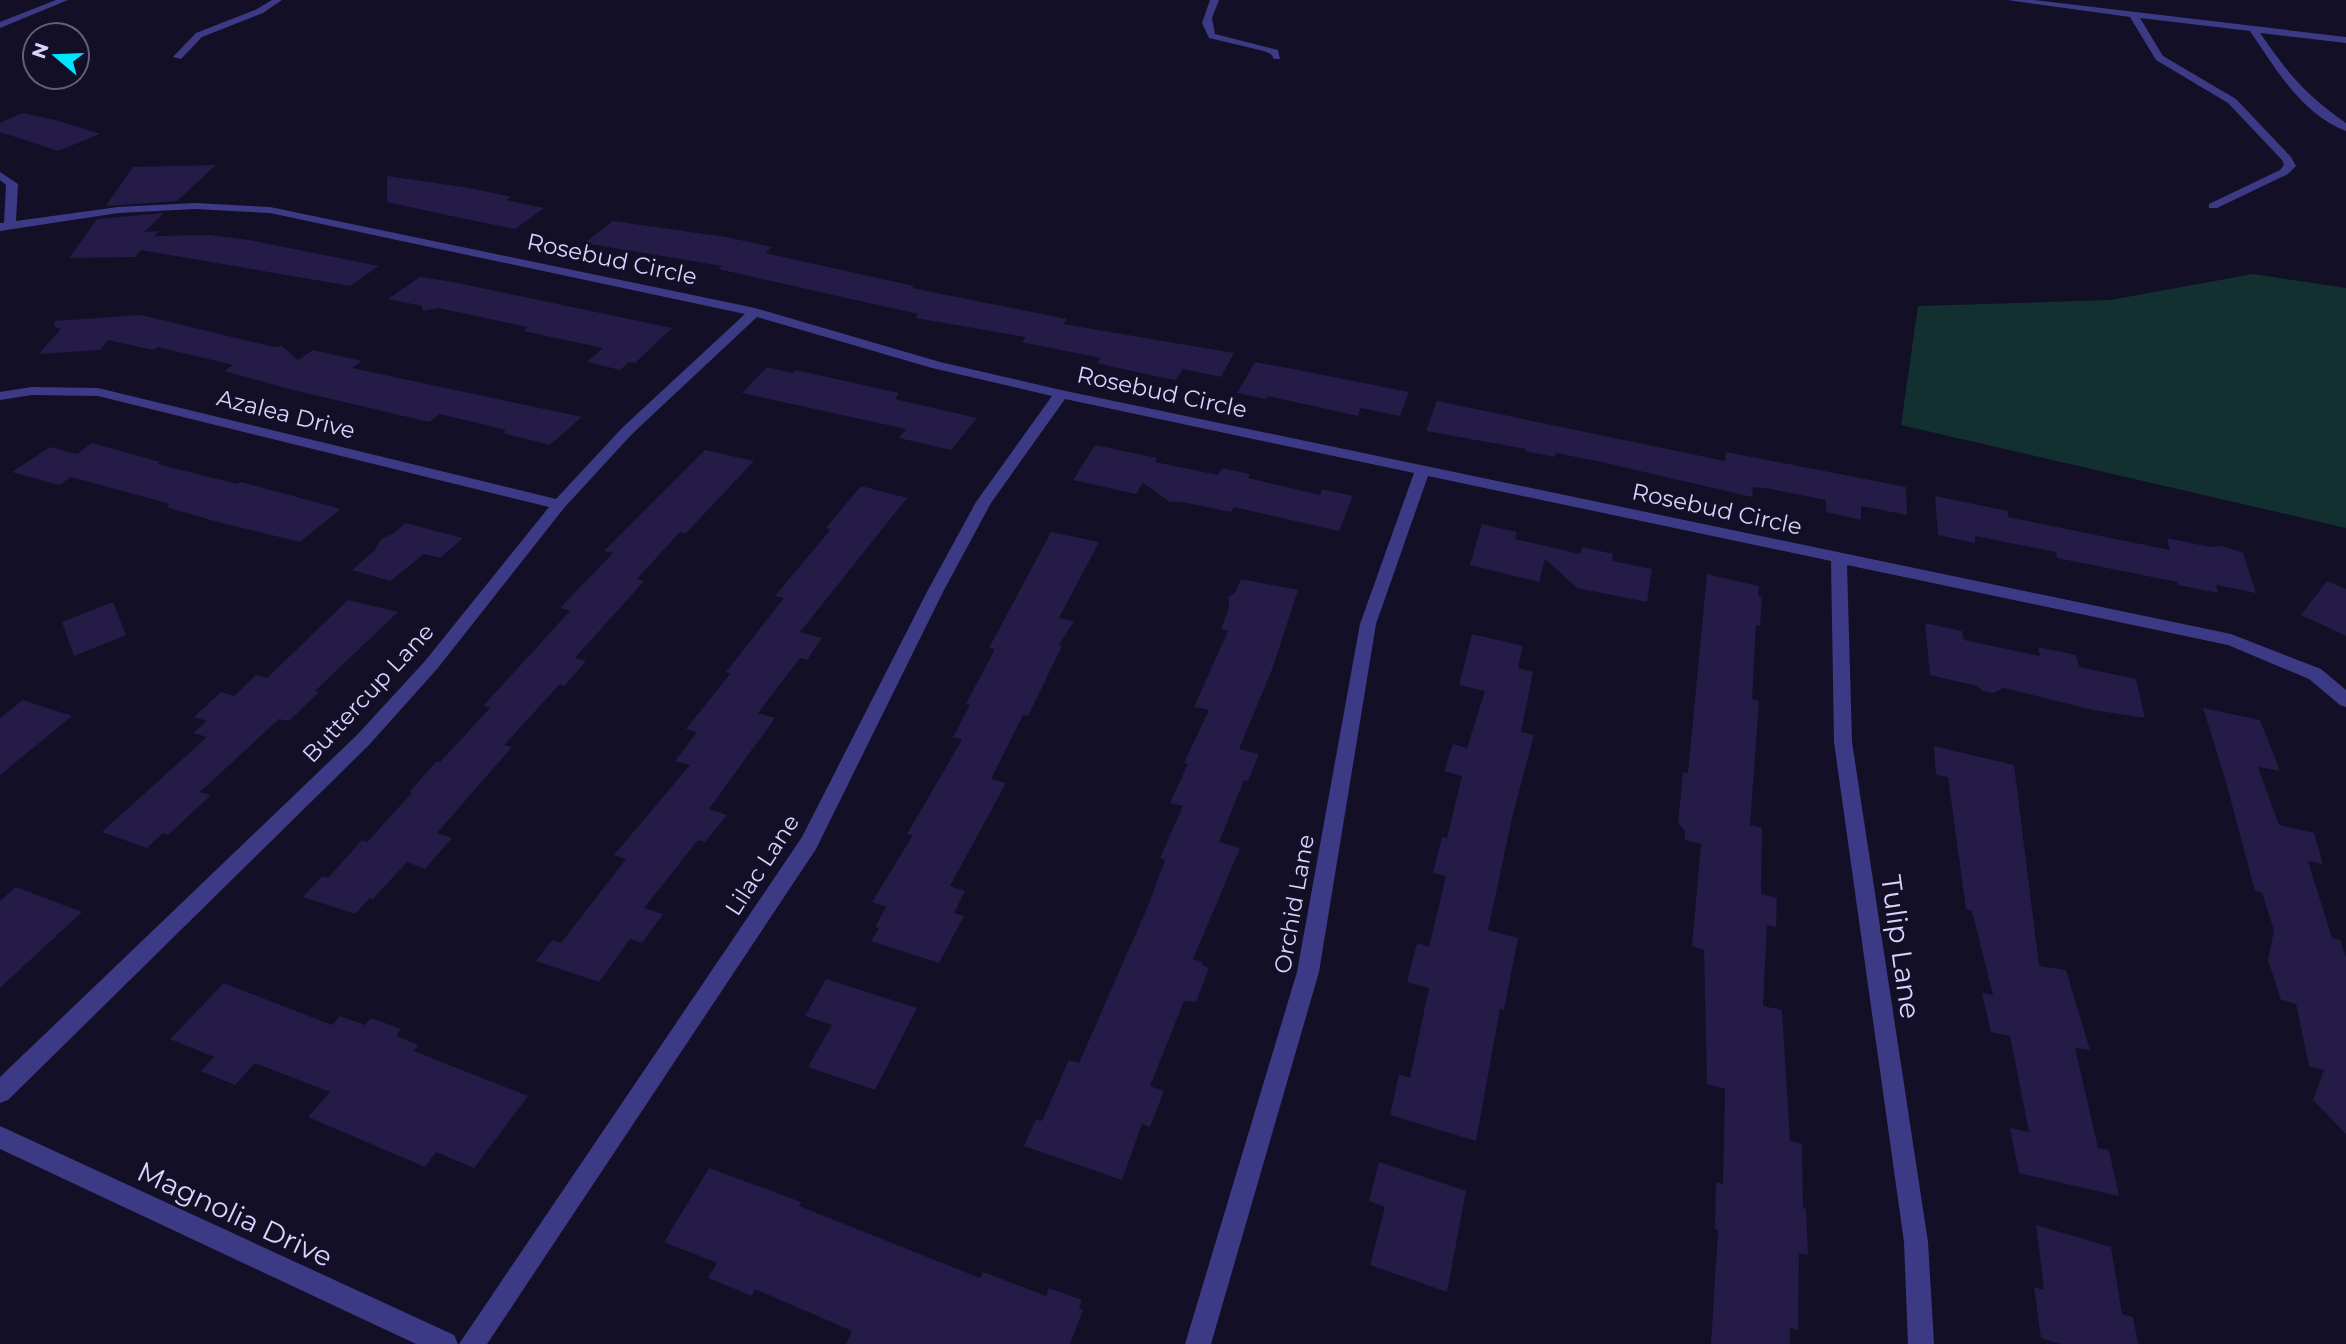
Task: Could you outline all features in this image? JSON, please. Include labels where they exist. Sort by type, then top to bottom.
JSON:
[{"type":"street","points":[[0,25],[64,0]]},
{"type":"street","points":[[178,57],[199,35],[260,11],[278,0]]},
{"type":"street","points":[[1215,0],[1206,24],[1212,36],[1267,49],[1275,52],[1277,57]]},
{"type":"street","points":[[2011,0],[2346,40]]},
{"type":"street","points":[[2133,14],[2159,58],[2232,101],[2287,159],[2290,166],[2284,172],[2213,206]]},
{"type":"street","points":[[2253,29],[2309,102],[2346,128]]},
{"type":"street","name":"Rosebud Circle","points":[[0,175],[12,184],[5,225],[118,210],[195,205],[270,210],[755,312],[937,365],[1061,394],[2231,640],[2315,674],[2346,700]]},
{"type":"street","name":"Buttercup Lane","points":[[0,1091],[363,740],[431,665],[559,505],[627,431],[755,312]]},
{"type":"street","name":"Azalea Drive","points":[[0,396],[32,391],[98,392],[559,505]]},
{"type":"street","name":"Lilac Lane","points":[[472,1344],[809,843],[936,590],[984,502],[1061,394]]},
{"type":"street","name":"Orchid Lane","points":[[1198,1344],[1308,972],[1368,624],[1423,470]]},
{"type":"street","name":"Tulip Lane","points":[[1839,558],[1843,743],[1916,1242],[1921,1344]]},
{"type":"street","name":"Magnolia Drive","points":[[0,1137],[445,1344]]},
{"type":"green space","points":[[2253,274],[2346,288],[2346,528],[1901,425],[1918,306],[2110,300]]},
{"type":"building","points":[[22,113],[100,134],[58,151],[0,132],[0,123]]},
{"type":"building","points":[[216,165],[177,201],[106,206],[133,167]]},
{"type":"building","points":[[387,176],[470,188],[511,197],[506,200],[544,208],[515,229],[456,217],[387,202]]},
{"type":"building","points":[[164,213],[144,232],[159,231],[154,236],[210,235],[249,240],[379,266],[350,286],[141,250],[135,257],[69,258],[97,219]]},
{"type":"building","points":[[613,221],[726,237],[772,247],[765,253],[914,286],[912,288],[1067,319],[1063,324],[1234,353],[1221,377],[1183,369],[1176,380],[1149,375],[1097,363],[1101,358],[1021,342],[1026,337],[915,318],[918,314],[718,269],[722,266],[584,243]]},
{"type":"building","points":[[420,277],[672,328],[635,363],[629,362],[620,370],[587,362],[603,348],[523,331],[528,327],[438,308],[423,311],[422,306],[388,299]]},
{"type":"building","points":[[141,315],[274,347],[282,346],[298,360],[313,350],[362,361],[352,368],[582,417],[550,445],[502,433],[506,430],[440,414],[429,422],[293,390],[224,371],[233,365],[158,347],[153,350],[108,340],[100,350],[39,354],[61,329],[54,327],[55,321]]},
{"type":"building","points":[[1255,362],[1409,392],[1400,416],[1361,408],[1358,416],[1268,396],[1266,399],[1237,393]]},
{"type":"building","points":[[767,367],[793,373],[796,370],[899,393],[895,399],[977,418],[951,450],[899,438],[906,429],[742,393]]},
{"type":"building","points":[[1437,401],[1725,461],[1726,452],[1906,487],[1907,515],[1861,506],[1861,520],[1826,512],[1826,500],[1753,487],[1752,497],[1601,462],[1556,453],[1555,457],[1525,451],[1526,449],[1426,431]]},
{"type":"building","points":[[92,443],[160,462],[157,464],[237,484],[241,482],[341,509],[300,542],[218,522],[166,507],[170,504],[71,477],[59,485],[12,472],[50,447],[77,454]]},
{"type":"building","points":[[1095,445],[1157,458],[1155,462],[1218,475],[1222,468],[1250,474],[1248,478],[1320,495],[1322,489],[1353,496],[1339,531],[1234,507],[1231,512],[1170,502],[1143,483],[1136,494],[1073,480]]},
{"type":"building","points":[[705,450],[754,461],[686,533],[680,532],[637,579],[644,581],[575,658],[586,661],[564,686],[560,684],[504,745],[512,747],[437,833],[452,838],[425,869],[407,862],[373,899],[370,898],[355,914],[303,897],[322,876],[328,878],[362,840],[367,842],[437,761],[440,762],[490,708],[483,706],[570,611],[560,608],[613,553],[604,551]]},
{"type":"building","points":[[861,486],[907,498],[800,632],[822,638],[807,660],[800,658],[758,713],[775,718],[709,809],[727,815],[705,842],[698,840],[644,908],[663,914],[642,943],[630,939],[599,982],[536,961],[552,940],[561,943],[626,859],[614,855],[690,765],[675,761],[697,732],[686,729],[730,674],[726,672],[784,598],[775,596],[831,529],[826,528]]},
{"type":"building","points":[[1935,496],[2008,511],[2008,517],[2170,550],[2167,538],[2210,547],[2223,546],[2243,553],[2256,593],[2216,585],[2218,593],[2057,558],[2056,552],[1975,536],[1975,543],[1938,535]]},
{"type":"building","points":[[405,523],[463,538],[440,558],[424,554],[390,581],[352,570],[374,551],[381,539],[394,533]]},
{"type":"building","points":[[1482,524],[1517,532],[1515,539],[1580,554],[1582,547],[1613,554],[1612,561],[1652,569],[1647,602],[1577,588],[1545,559],[1539,582],[1470,565]]},
{"type":"building","points":[[1051,532],[1099,542],[1059,618],[1074,621],[1059,645],[1062,646],[1028,716],[1023,715],[991,779],[1006,783],[950,886],[965,891],[954,913],[964,916],[939,963],[871,941],[886,907],[872,902],[913,835],[907,834],[962,740],[953,737],[970,705],[966,704],[995,649],[989,648]]},
{"type":"building","points":[[1707,574],[1759,586],[1758,596],[1762,597],[1760,626],[1756,625],[1752,699],[1759,701],[1750,825],[1762,828],[1761,894],[1777,898],[1776,927],[1767,925],[1763,1006],[1782,1010],[1790,1141],[1802,1144],[1803,1208],[1806,1209],[1808,1255],[1799,1253],[1798,1331],[1790,1327],[1790,1344],[1711,1344],[1718,1230],[1715,1229],[1716,1182],[1723,1184],[1725,1089],[1707,1084],[1704,950],[1692,946],[1701,844],[1685,840],[1685,831],[1678,823],[1683,772],[1688,773]]},
{"type":"building","points":[[1241,579],[1298,590],[1273,667],[1239,749],[1259,754],[1248,781],[1244,780],[1219,842],[1240,848],[1193,959],[1203,962],[1202,965],[1209,968],[1196,1002],[1184,1001],[1150,1086],[1164,1091],[1150,1127],[1142,1124],[1122,1180],[1024,1146],[1036,1119],[1042,1121],[1069,1060],[1079,1063],[1148,906],[1165,860],[1160,858],[1183,806],[1170,803],[1188,764],[1184,763],[1209,710],[1194,707],[1228,631],[1221,629],[1229,608],[1228,597],[1235,593]]},
{"type":"building","points":[[2327,581],[2346,589],[2346,636],[2301,615]]},
{"type":"building","points":[[348,600],[398,612],[315,691],[319,692],[289,721],[279,719],[200,792],[211,795],[168,835],[163,833],[147,848],[102,832],[207,737],[193,733],[207,721],[194,717],[221,692],[234,696],[256,675],[267,678]]},
{"type":"building","points":[[113,602],[126,635],[74,656],[62,622]]},
{"type":"building","points":[[1925,623],[1962,631],[1964,640],[2040,656],[2038,647],[2076,655],[2079,667],[2136,679],[2145,718],[2093,710],[2004,688],[1993,693],[1983,691],[1977,686],[1930,675]]},
{"type":"building","points":[[1472,634],[1523,646],[1518,668],[1533,672],[1521,732],[1534,735],[1512,818],[1488,930],[1518,938],[1504,1010],[1500,1009],[1476,1141],[1390,1115],[1399,1074],[1410,1078],[1429,988],[1407,982],[1417,943],[1429,947],[1446,876],[1433,873],[1442,837],[1447,838],[1462,776],[1444,771],[1453,744],[1467,748],[1485,691],[1459,685]]},
{"type":"building","points":[[23,700],[72,716],[0,775],[0,718]]},
{"type":"building","points":[[2203,708],[2260,720],[2280,771],[2258,767],[2279,825],[2314,833],[2323,864],[2308,861],[2332,938],[2340,940],[2346,957],[2346,1134],[2313,1100],[2324,1070],[2309,1066],[2296,1004],[2281,1000],[2268,960],[2274,930],[2262,893],[2255,891]]},
{"type":"building","points":[[1934,746],[2014,765],[2039,966],[2066,970],[2090,1050],[2075,1048],[2098,1148],[2109,1150],[2119,1196],[2019,1173],[2010,1128],[2029,1132],[2010,1036],[1991,1032],[1982,993],[1993,995],[1972,911],[1966,909],[1948,777],[1936,775]]},
{"type":"building","points":[[16,887],[82,912],[0,988],[0,901]]},
{"type":"building","points":[[826,979],[917,1008],[875,1090],[808,1067],[832,1025],[805,1016]]},
{"type":"building","points":[[224,983],[332,1025],[340,1016],[365,1025],[371,1018],[401,1029],[396,1036],[418,1045],[414,1051],[528,1096],[474,1168],[436,1152],[425,1167],[308,1117],[330,1092],[255,1063],[235,1085],[201,1071],[214,1057],[170,1039]]},
{"type":"building","points":[[1379,1162],[1466,1191],[1447,1292],[1370,1265],[1385,1207],[1369,1201]]},
{"type":"building","points":[[709,1168],[801,1202],[799,1206],[980,1278],[983,1272],[1046,1296],[1049,1288],[1082,1300],[1079,1308],[1083,1310],[1070,1344],[846,1344],[852,1331],[755,1289],[752,1296],[708,1278],[717,1263],[664,1242]]},
{"type":"building","points":[[2036,1225],[2111,1247],[2122,1314],[2133,1317],[2138,1344],[2060,1344],[2041,1338],[2034,1287],[2044,1290]]}]
